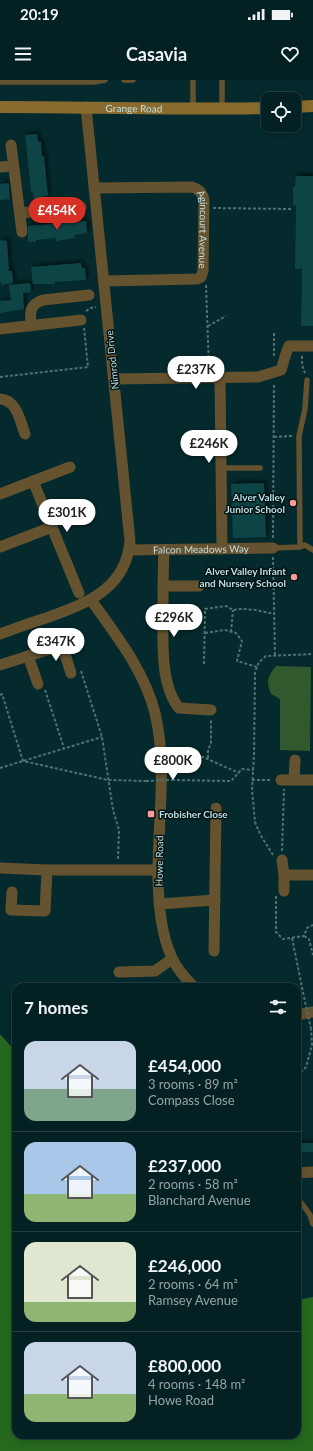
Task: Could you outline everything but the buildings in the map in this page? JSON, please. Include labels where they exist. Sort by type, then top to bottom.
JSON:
[{"type":"street","points":[[301,107],[313,106]]},
{"type":"street","name":"Grange Road","points":[[0,107],[261,108]]},
{"type":"street","name":"Nimrod Drive","points":[[0,634],[74,608],[92,600],[114,581],[122,569],[129,550],[130,540],[86,107]]},
{"type":"street","points":[[11,145],[22,232]]},
{"type":"street","points":[[0,167],[13,166]]},
{"type":"street","name":"Agincourt Avenue","points":[[94,188],[192,187],[197,188],[204,196],[203,271],[201,277],[197,279],[104,281]]},
{"type":"street","points":[[20,213],[81,207]]},
{"type":"street","points":[[31,326],[31,311],[37,302],[89,295]]},
{"type":"street","points":[[0,329],[83,320]]},
{"type":"street","points":[[114,379],[258,377],[281,370],[289,346],[313,346]]},
{"type":"street","points":[[215,378],[221,468],[222,549]]},
{"type":"street","points":[[0,399],[8,400],[13,405],[25,434]]},
{"type":"street","points":[[0,494],[70,467]]},
{"type":"street","points":[[33,481],[79,593]]},
{"type":"street","points":[[0,547],[52,527]]},
{"type":"street","name":"Falcon Meadows Way","points":[[129,550],[273,548]]},
{"type":"street","points":[[164,550],[163,660],[171,694],[174,702],[179,708],[211,710]]},
{"type":"street","points":[[163,586],[199,586]]},
{"type":"street","name":"Howe Road","points":[[92,600],[133,660],[142,677],[154,712],[161,757],[158,870],[159,904],[163,932],[172,959],[183,976],[190,983]]},
{"type":"street","points":[[0,665],[75,640]]},
{"type":"street","points":[[62,645],[71,673]]},
{"type":"street","points":[[28,656],[38,684]]},
{"type":"street","points":[[294,780],[295,760]]},
{"type":"street","points":[[281,780],[313,780]]},
{"type":"street","points":[[214,952],[216,808]]},
{"type":"street","points":[[282,857],[284,891]]},
{"type":"street","points":[[0,868],[48,870],[158,870]]},
{"type":"street","points":[[12,892],[12,910],[45,911],[48,870]]},
{"type":"street","points":[[284,875],[313,876]]},
{"type":"street","points":[[159,904],[215,900]]},
{"type":"street","points":[[119,972],[155,971],[172,959]]},
{"type":"street","points":[[301,1014],[313,1012]]},
{"type":"street","points":[[301,1173],[313,1172]]},
{"type":"lane","points":[[0,82],[94,82],[105,80]]},
{"type":"lane","points":[[124,80],[134,80]]},
{"type":"lane","points":[[193,80],[193,108]]},
{"type":"lane","points":[[222,81],[222,109]]},
{"type":"lane","points":[[300,547],[299,436],[305,409],[307,380]]},
{"type":"lane","points":[[221,468],[260,468]]},
{"type":"lane","points":[[273,548],[304,546],[313,550]]},
{"type":"lane","points":[[301,1203],[310,1215],[313,1224]]},
{"type":"path","points":[[224,209],[292,209]]},
{"type":"path","points":[[201,277],[207,286],[208,326],[215,378]]},
{"type":"path","points":[[0,377],[88,367],[83,320],[91,308],[98,307]]},
{"type":"path","points":[[208,326],[226,316]]},
{"type":"path","points":[[274,332],[273,548],[275,656]]},
{"type":"path","points":[[274,437],[299,436]]},
{"type":"path","points":[[204,664],[205,609],[226,606],[233,610],[256,610],[274,614]]},
{"type":"path","points":[[230,632],[233,610]]},
{"type":"path","points":[[205,633],[225,630],[236,633],[242,641],[237,661],[257,667]]},
{"type":"path","points":[[282,857],[284,787],[281,780],[252,780],[254,755],[255,672],[259,662],[266,656],[313,654]]},
{"type":"path","points":[[71,673],[81,669],[102,737],[113,810],[119,830],[118,869]]},
{"type":"path","points":[[38,684],[43,682],[64,748]]},
{"type":"path","points":[[0,695],[2,694],[23,761]]},
{"type":"path","points":[[208,758],[208,750],[211,743],[211,710]]},
{"type":"path","points":[[0,768],[102,737]]},
{"type":"path","points":[[161,757],[208,758],[238,773]]},
{"type":"path","points":[[23,761],[108,780],[230,781],[242,769],[253,770]]},
{"type":"path","points":[[304,936],[309,939],[313,955]]},
{"type":"path","points":[[292,938],[311,1029],[312,1046],[306,1067],[301,1072]]},
{"type":"green space","points":[[276,666],[311,667],[310,751],[280,750],[280,699],[271,694],[268,686],[269,676]]},
{"type":"green space","points":[[0,1034],[12,1048],[12,1439],[301,1439],[301,1299],[313,1297],[313,1451],[0,1451]]},
{"type":"place","name":"Alver Valley Junior School","points":[[293,503]]},
{"type":"place","name":"Alver Valley Infant and Nursery School","points":[[294,577]]},
{"type":"place","name":"Frobisher Close","points":[[151,814]]}]
